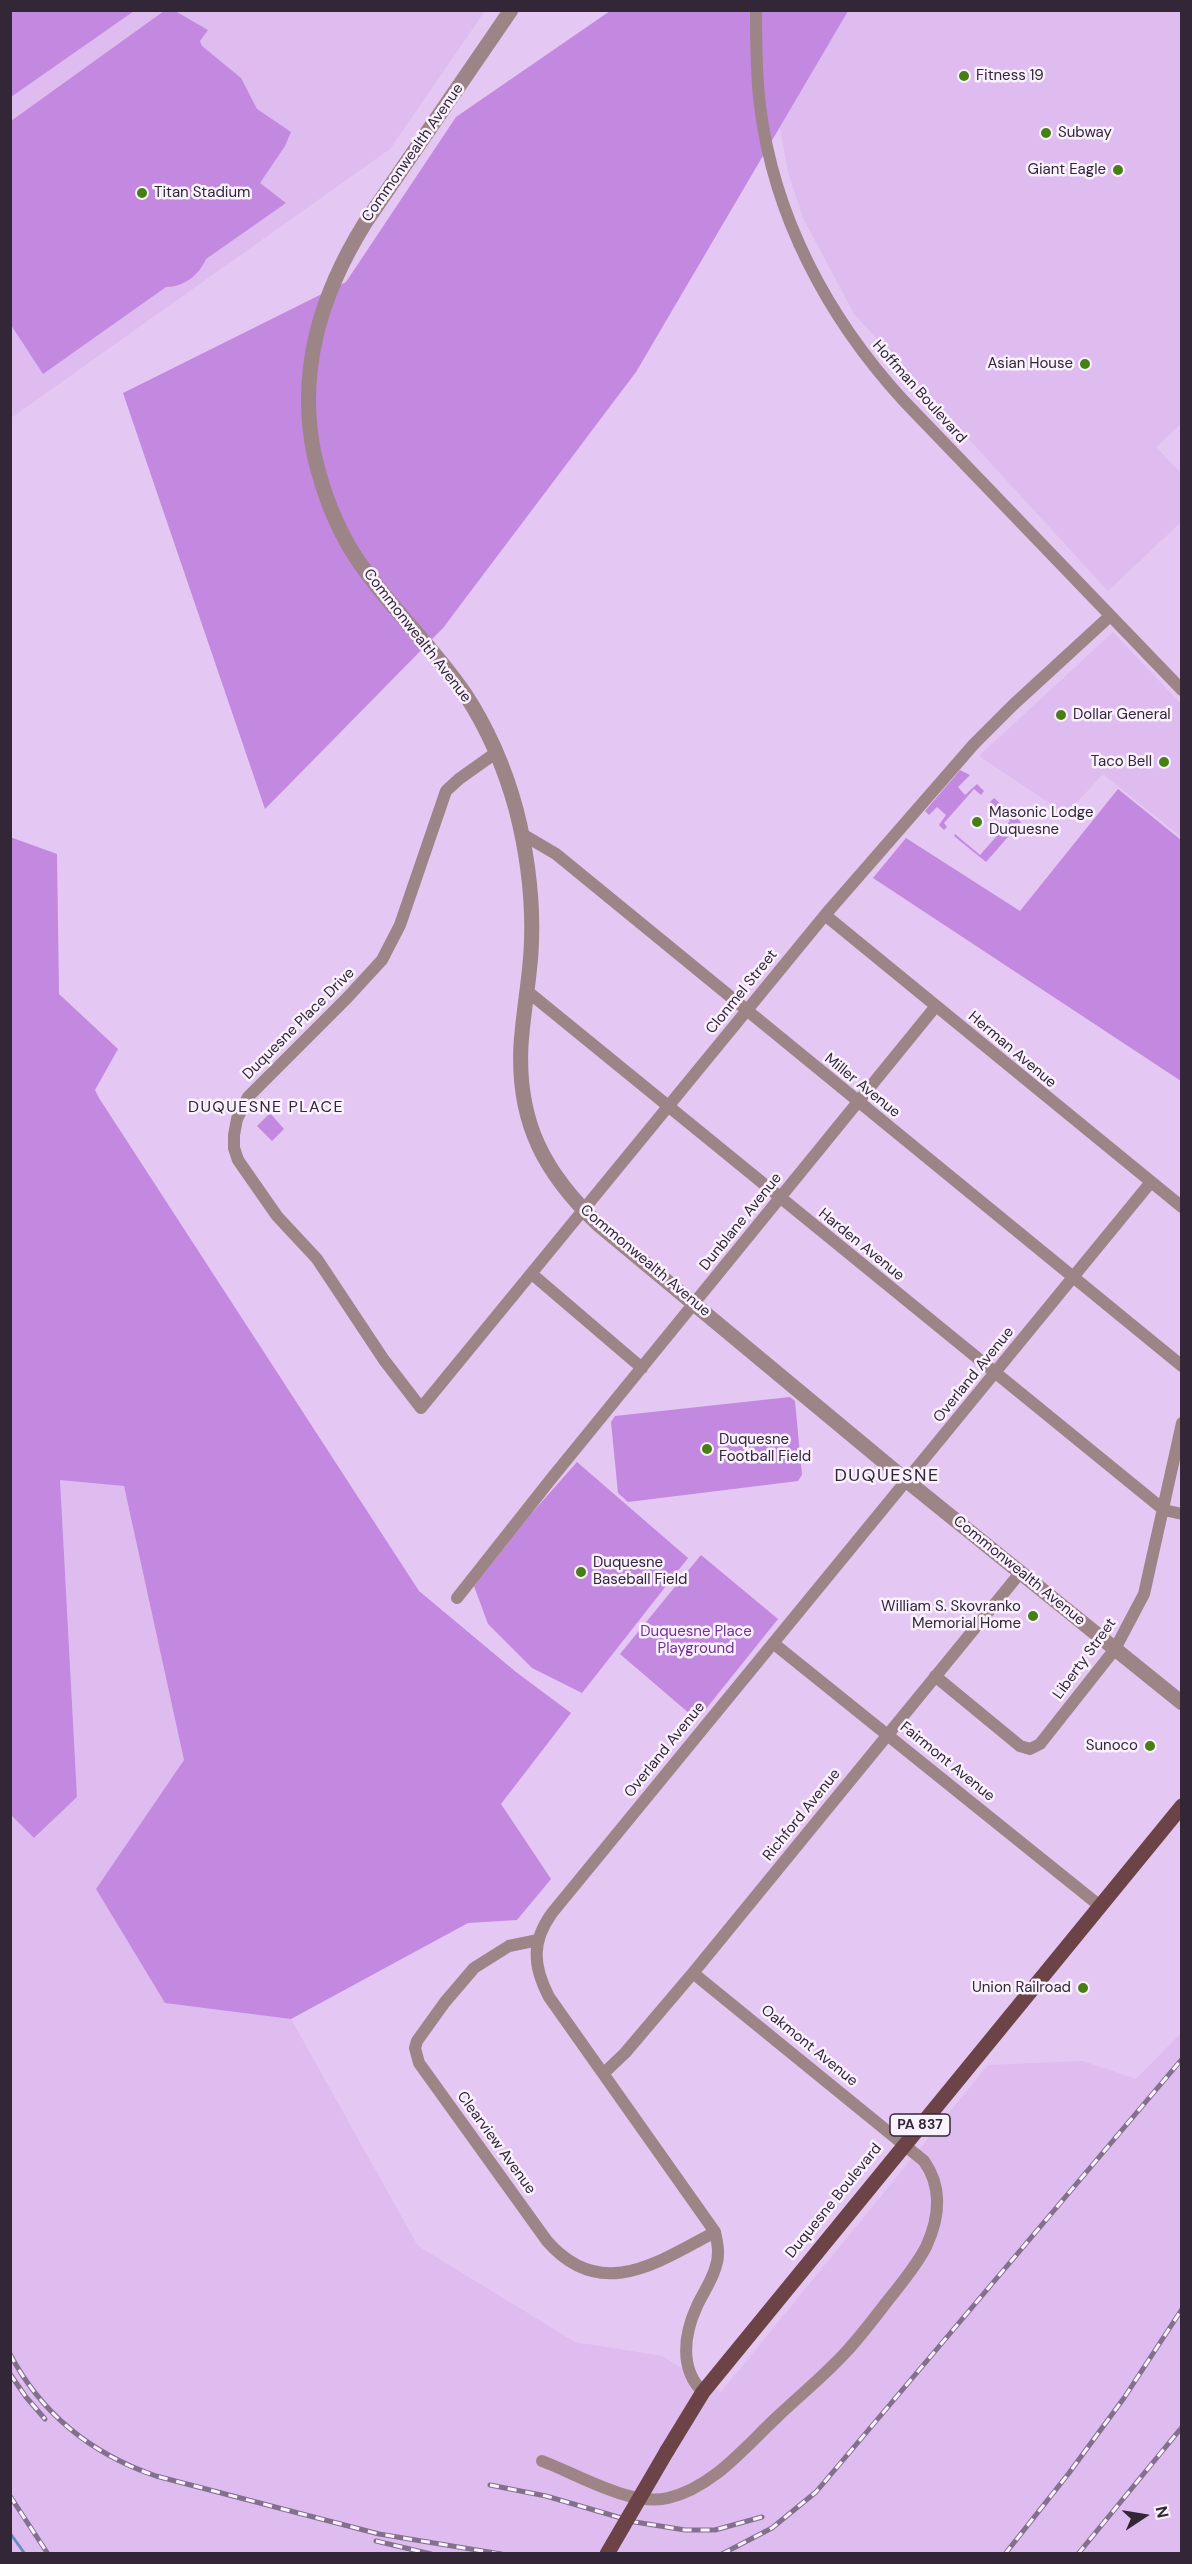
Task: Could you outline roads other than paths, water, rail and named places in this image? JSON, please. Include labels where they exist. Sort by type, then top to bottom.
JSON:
[{"type":"main road","name":"Duquesne Boulevard","points":[[607,2553],[703,2392],[1182,1806]]},
{"type":"street","name":"Commonwealth Avenue","points":[[511,10],[377,204],[346,254],[330,288],[318,323],[311,356],[308,394],[314,454],[324,489],[340,529],[363,567],[459,686],[497,752],[513,797],[522,834],[532,908],[521,1060],[526,1114],[545,1162],[566,1192],[584,1211],[908,1481],[1182,1703]]},
{"type":"street","name":"Hoffman Boulevard","points":[[756,10],[757,78],[767,147],[793,230],[823,294],[849,335],[883,379],[1182,690]]},
{"type":"street","name":"Clonmel Street","points":[[421,1408],[825,915],[974,744],[1110,616]]},
{"type":"street","name":"Duquesne Place Drive","points":[[421,1408],[375,1346],[317,1259],[287,1228],[245,1172],[234,1148],[237,1119],[248,1097],[261,1082],[377,967],[400,925],[446,791],[497,752]]},
{"type":"street","name":"Miller Avenue","points":[[522,834],[556,854],[1182,1366]]},
{"type":"street","name":"Herman Avenue","points":[[825,915],[1182,1207]]},
{"type":"street","name":"Harden Avenue","points":[[527,991],[995,1375],[1164,1510],[1182,1514]]},
{"type":"street","name":"Dunblane Avenue","points":[[458,1598],[936,1006]]},
{"type":"street","name":"Overland Avenue","points":[[715,2232],[544,1986],[537,1967],[538,1940],[552,1913],[1151,1182]]},
{"type":"street","points":[[532,1274],[642,1368]]},
{"type":"street","name":"Liberty Street","points":[[935,1676],[1020,1746],[1030,1749],[1040,1744],[1115,1649],[1144,1594],[1182,1423]]},
{"type":"street","name":"Richford Avenue","points":[[604,2073],[625,2053],[693,1973],[1020,1573]]},
{"type":"street","name":"Fairmont Avenue","points":[[773,1643],[1100,1906]]},
{"type":"street","name":"Clearview Avenue","points":[[538,1940],[499,1950],[465,1976],[417,2041],[415,2048],[419,2063],[547,2241],[563,2257],[574,2263],[612,2274],[637,2271],[715,2232]]},
{"type":"street","name":"Oakmont Avenue","points":[[542,2461],[621,2493],[650,2499],[683,2494],[720,2471],[846,2352],[909,2274],[923,2252],[937,2210],[936,2183],[924,2161],[905,2143],[693,1973]]},
{"type":"street","points":[[703,2392],[693,2383],[688,2371],[686,2355],[691,2320],[715,2270],[718,2258],[719,2246],[715,2232]]},
{"type":"waterway","points":[[10,2533],[25,2554]]},
{"type":"railway","points":[[722,2554],[772,2528],[816,2492],[1182,2059]]},
{"type":"railway","points":[[1005,2554],[1124,2398],[1182,2309]]},
{"type":"railway","points":[[10,2354],[37,2396],[53,2414],[90,2444],[133,2467],[156,2476],[379,2534],[501,2554]]},
{"type":"railway","points":[[10,2374],[45,2419]]},
{"type":"railway","points":[[1078,2554],[1182,2427]]},
{"type":"railway","points":[[490,2485],[546,2496],[635,2522],[685,2530],[715,2530],[762,2517]]},
{"type":"railway","points":[[10,2496],[48,2554]]},
{"type":"railway","points":[[376,2541],[431,2554]]},
{"type":"place","name":"Fitness 19","points":[[964,76]]},
{"type":"place","name":"Subway","points":[[1046,133]]},
{"type":"place","name":"Giant Eagle","points":[[1118,170]]},
{"type":"place","name":"Titan Stadium","points":[[142,193]]},
{"type":"place","name":"Asian House","points":[[1085,364]]},
{"type":"place","name":"Dollar General","points":[[1061,715]]},
{"type":"place","name":"Taco Bell","points":[[1164,762]]},
{"type":"place","name":"Masonic Lodge Duquesne","points":[[977,822]]},
{"type":"place","name":"Duquesne Football Field","points":[[707,1449]]},
{"type":"place","name":"Duquesne Baseball Field","points":[[581,1572]]},
{"type":"place","name":"William S. Skovranko Memorial Home","points":[[1033,1616]]},
{"type":"place","name":"Sunoco","points":[[1150,1746]]},
{"type":"place","name":"Union Railroad","points":[[1083,1988]]},
{"type":"district","name":"DUQUESNE PLACE","points":[[266,1108]]},
{"type":"district","name":"DUQUESNE","points":[[887,1476]]},
{"type":"park label","name":"Duquesne Place Playground","points":[[696,1640]]}]
